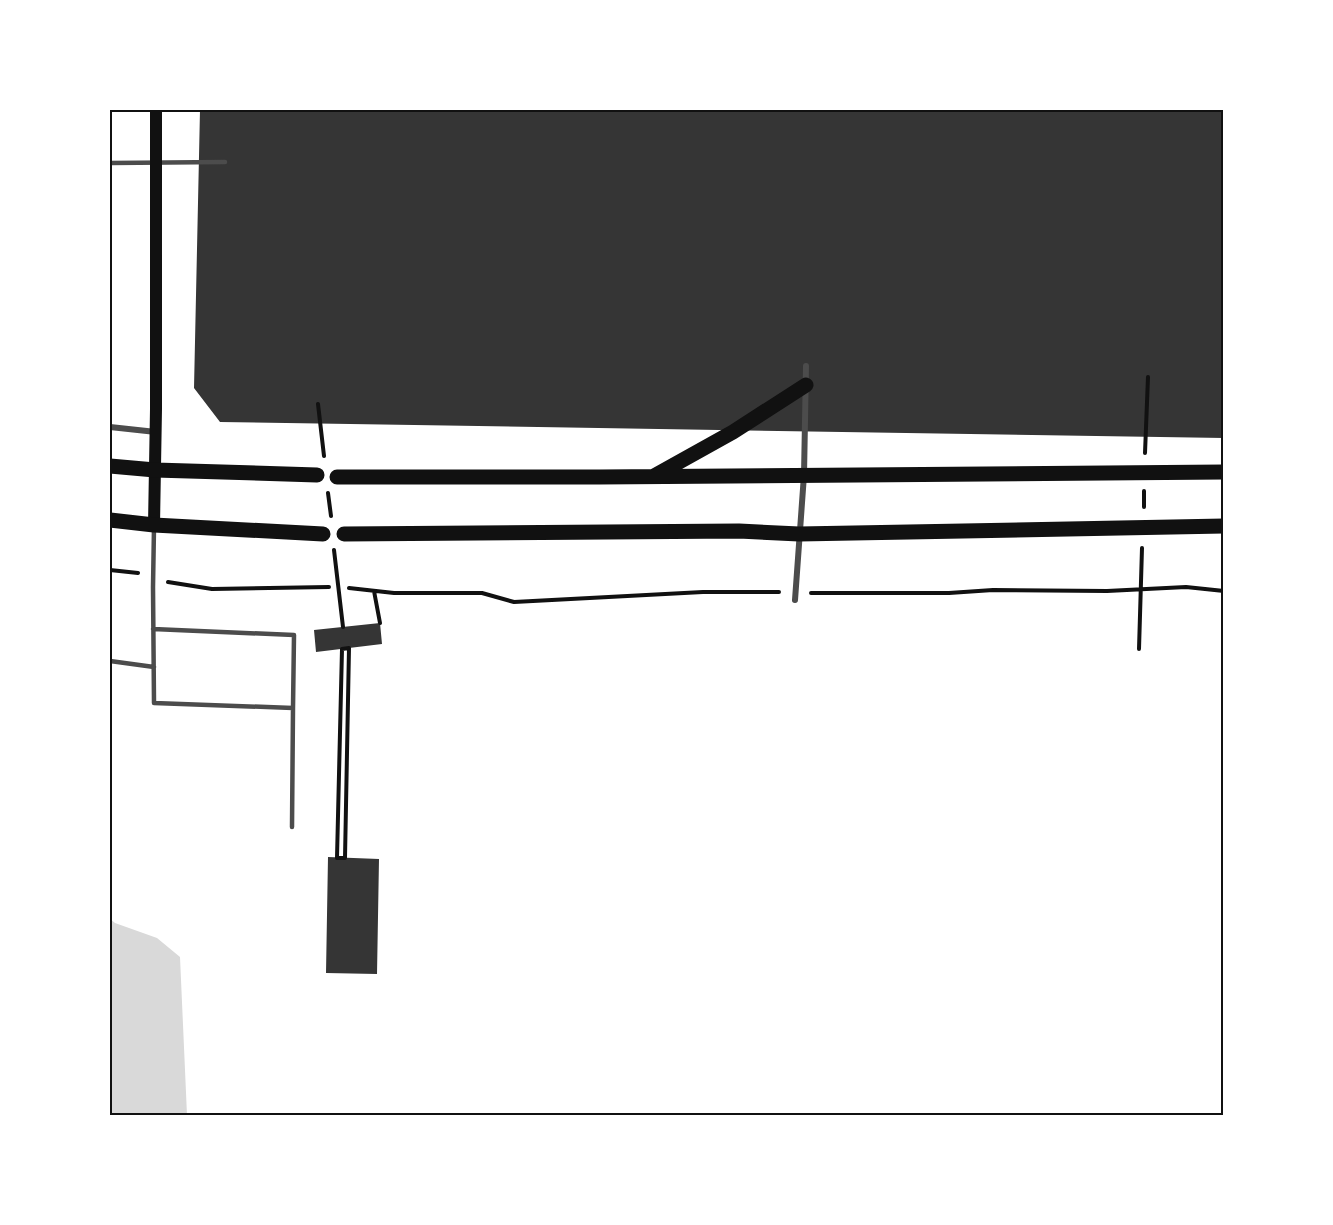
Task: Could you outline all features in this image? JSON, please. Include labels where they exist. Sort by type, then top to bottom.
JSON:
[{"type":"main road","points":[[154,525],[156,110]]},
{"type":"main road","points":[[652,476],[733,432],[806,386]]},
{"type":"main road","points":[[110,466],[155,470],[317,475]]},
{"type":"main road","points":[[336,477],[1224,472]]},
{"type":"main road","points":[[110,520],[154,525],[323,534]]},
{"type":"main road","points":[[344,534],[727,531],[799,534],[1224,526]]},
{"type":"street","points":[[795,600],[804,475],[806,366]]},
{"type":"street","points":[[110,427],[156,432]]},
{"type":"lane","points":[[110,163],[225,162]]},
{"type":"lane","points":[[154,525],[154,703],[293,708]]},
{"type":"lane","points":[[153,629],[294,635],[292,827]]},
{"type":"lane","points":[[110,661],[154,667]]},
{"type":"path","points":[[1145,460],[1148,377]]},
{"type":"path","points":[[1144,484],[1144,508]]},
{"type":"path","points":[[1139,649],[1143,544]]},
{"type":"path","points":[[110,570],[133,572]]},
{"type":"path","points":[[172,583],[212,589],[329,587]]},
{"type":"path","points":[[813,593],[1107,591],[1186,587],[1224,591]]},
{"type":"path","points":[[349,588],[394,593],[482,593],[514,602],[703,592],[767,593]]},
{"type":"path","points":[[374,591],[380,623]]},
{"type":"path","points":[[349,648],[345,858],[338,858],[342,649],[349,648]]},
{"type":"shaded area","points":[[110,919],[115,923],[157,938],[180,957],[187,1115],[110,1115]]},
{"type":"building","points":[[200,110],[1224,110],[1224,438],[220,422],[194,388]]},
{"type":"building","points":[[380,623],[382,644],[316,652],[314,630]]},
{"type":"building","points":[[328,857],[379,859],[377,974],[326,973]]}]
